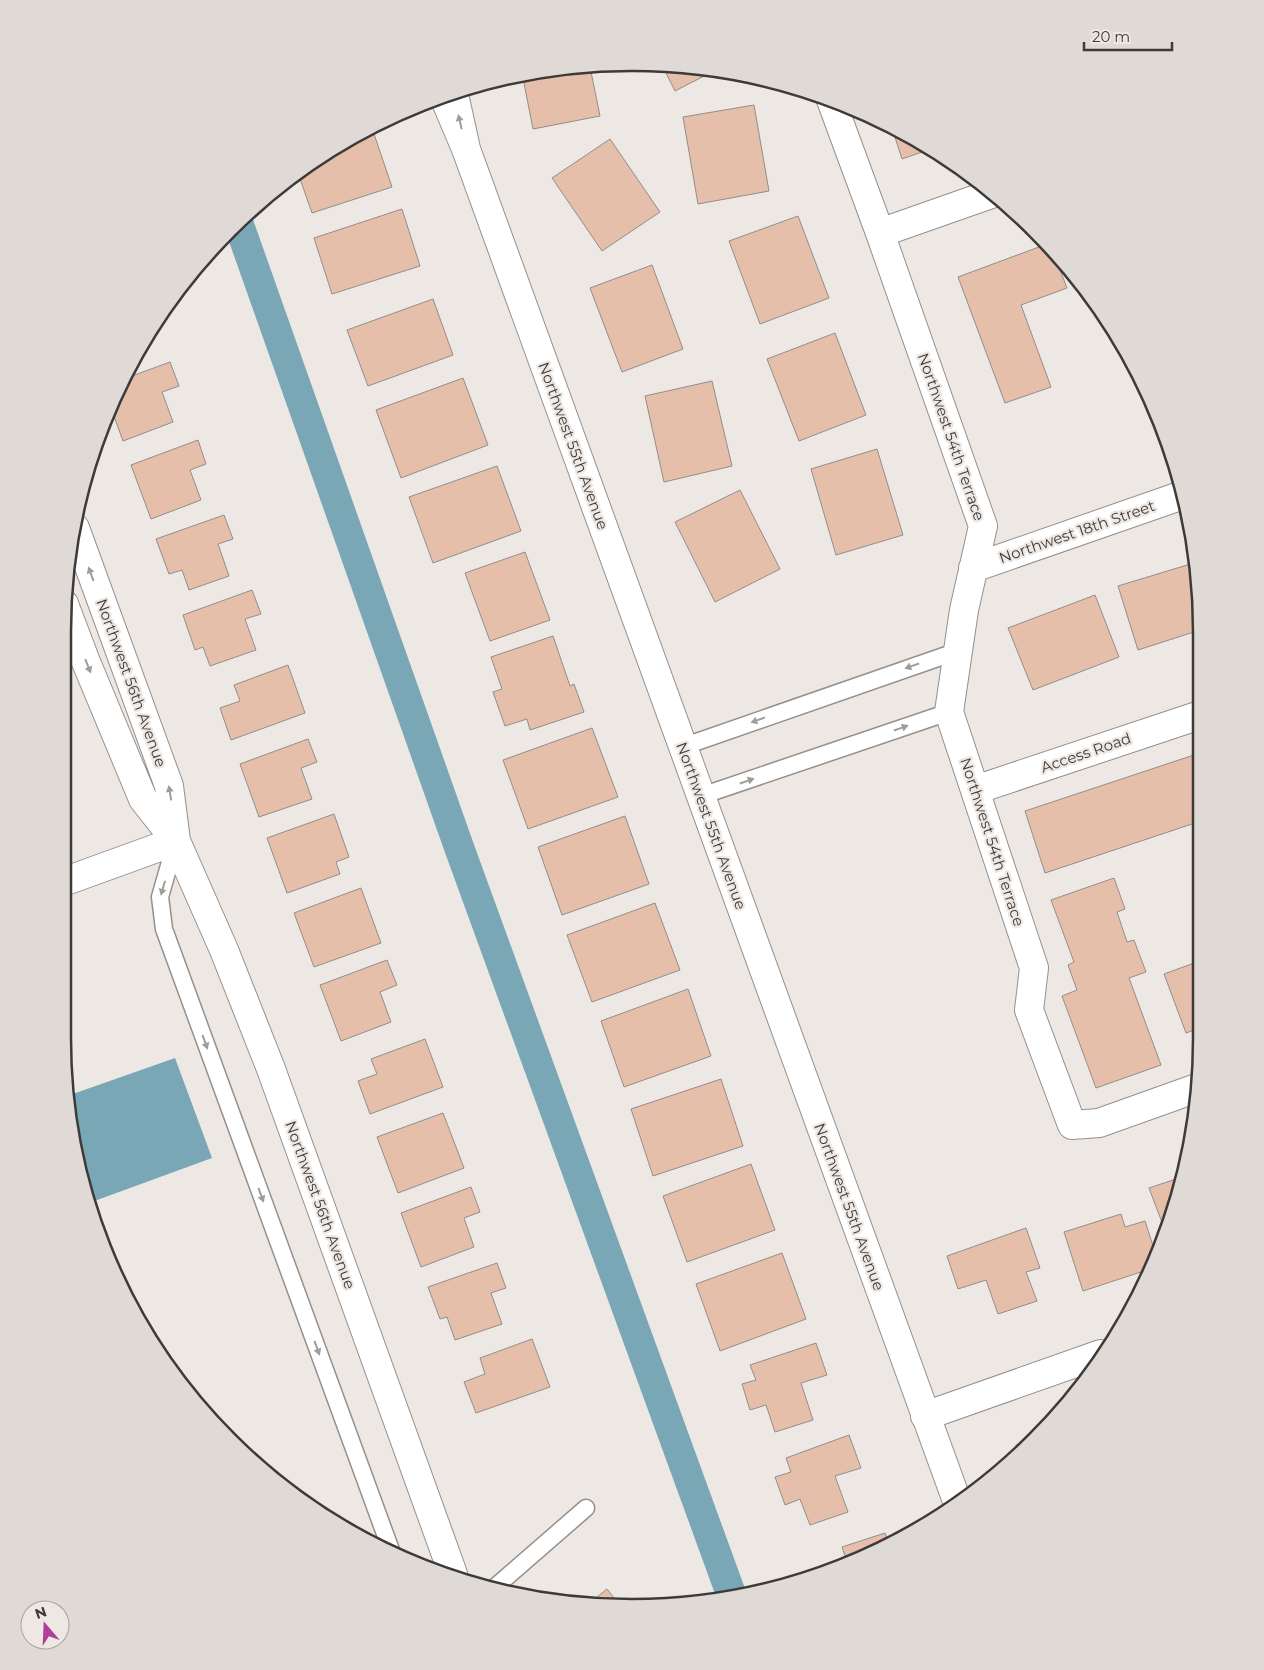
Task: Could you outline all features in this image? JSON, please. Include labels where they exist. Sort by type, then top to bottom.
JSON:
[{"type":"street","name":"Northwest 55th Avenue","points":[[455,100],[466,148]]},
{"type":"street","name":"Northwest 55th Avenue","points":[[447,103],[466,148],[955,1496]]},
{"type":"street","name":"Northwest 54th Terrace","points":[[834,109],[983,526],[964,610],[949,712],[1034,968],[1029,1010],[1072,1125],[1099,1123],[1190,1090]]},
{"type":"street","points":[[880,233],[985,196]]},
{"type":"street","name":"Northwest 18th Street","points":[[973,568],[1176,497]]},
{"type":"street","name":"Northwest 56th Avenue","points":[[79,540],[169,786],[176,841]]},
{"type":"street","name":"Northwest 56th Avenue","points":[[71,622],[142,799],[176,841],[224,950],[271,1069],[451,1569]]},
{"type":"street","name":"Access Road","points":[[975,790],[1193,717]]},
{"type":"street","points":[[71,879],[176,841]]},
{"type":"street","points":[[925,1416],[1093,1357]]},
{"type":"lane","points":[[682,747],[958,651]]},
{"type":"lane","points":[[701,796],[949,712]]},
{"type":"lane","points":[[176,841],[160,897],[164,929],[388,1543]]},
{"type":"lane","points":[[500,1583],[586,1508]]},
{"type":"water","points":[[175,1058],[212,1158],[96,1201],[82,1147],[74,1094]]},
{"type":"building","points":[[591,72],[600,116],[533,129],[524,82]]},
{"type":"building","points":[[665,72],[704,76],[675,91]]},
{"type":"building","points":[[754,105],[769,191],[698,204],[683,117]]},
{"type":"building","points":[[374,134],[392,187],[312,213],[300,180],[352,146]]},
{"type":"building","points":[[895,137],[922,152],[902,159]]},
{"type":"building","points":[[610,139],[660,212],[602,251],[552,178]]},
{"type":"building","points":[[402,209],[420,266],[332,294],[314,238]]},
{"type":"building","points":[[798,216],[829,298],[760,324],[729,241]]},
{"type":"building","points":[[1040,247],[1054,262],[1060,269],[1067,288],[1021,305],[1051,387],[1005,403],[958,277]]},
{"type":"building","points":[[652,265],[683,349],[622,372],[590,288]]},
{"type":"building","points":[[433,299],[453,355],[368,386],[347,330]]},
{"type":"building","points":[[835,333],[866,415],[799,441],[767,359]]},
{"type":"building","points":[[170,362],[179,386],[162,392],[173,422],[123,441],[114,417],[134,375]]},
{"type":"building","points":[[463,378],[488,445],[401,478],[376,410]]},
{"type":"building","points":[[712,381],[732,466],[664,482],[645,396]]},
{"type":"building","points":[[198,440],[206,464],[190,470],[201,500],[151,519],[131,465]]},
{"type":"building","points":[[877,449],[903,535],[836,555],[811,469]]},
{"type":"building","points":[[497,466],[521,531],[433,563],[409,497]]},
{"type":"building","points":[[740,490],[780,569],[715,602],[675,522]]},
{"type":"building","points":[[224,515],[233,539],[218,544],[229,576],[189,590],[182,570],[169,574],[156,539]]},
{"type":"building","points":[[525,552],[550,620],[490,641],[465,573]]},
{"type":"building","points":[[1189,565],[1193,632],[1138,650],[1118,586]]},
{"type":"building","points":[[252,590],[261,614],[245,619],[256,650],[210,666],[203,647],[195,650],[183,615]]},
{"type":"building","points":[[1095,595],[1119,657],[1033,690],[1008,628]]},
{"type":"building","points":[[553,636],[570,686],[574,684],[584,712],[530,730],[527,719],[505,726],[493,692],[502,689],[491,657]]},
{"type":"building","points":[[288,665],[305,713],[231,740],[220,708],[240,701],[234,685]]},
{"type":"building","points":[[592,728],[618,797],[528,829],[503,760]]},
{"type":"building","points":[[308,739],[317,762],[301,768],[312,799],[259,817],[240,764]]},
{"type":"building","points":[[1193,755],[1193,824],[1045,873],[1025,811]]},
{"type":"building","points":[[334,814],[349,857],[336,862],[340,874],[287,893],[267,838]]},
{"type":"building","points":[[625,816],[649,884],[562,915],[538,847]]},
{"type":"building","points":[[1114,878],[1125,909],[1117,912],[1127,942],[1134,940],[1146,972],[1129,978],[1161,1065],[1096,1088],[1062,996],[1077,990],[1068,965],[1074,962],[1051,900]]},
{"type":"building","points":[[361,888],[381,943],[314,967],[294,913]]},
{"type":"building","points":[[655,903],[680,970],[592,1002],[567,935]]},
{"type":"building","points":[[387,960],[397,985],[380,992],[391,1022],[341,1041],[320,985]]},
{"type":"building","points":[[1193,963],[1193,1030],[1186,1033],[1164,974]]},
{"type":"building","points":[[688,989],[711,1056],[624,1087],[601,1021]]},
{"type":"building","points":[[425,1039],[443,1087],[370,1114],[358,1081],[377,1074],[371,1059]]},
{"type":"building","points":[[721,1079],[743,1146],[653,1176],[631,1109]]},
{"type":"building","points":[[443,1113],[464,1168],[398,1193],[377,1137]]},
{"type":"building","points":[[751,1164],[775,1230],[687,1262],[663,1196]]},
{"type":"building","points":[[1175,1179],[1162,1222],[1149,1188]]},
{"type":"building","points":[[471,1187],[480,1212],[464,1218],[474,1247],[421,1267],[401,1213]]},
{"type":"building","points":[[1121,1214],[1125,1227],[1145,1221],[1153,1245],[1141,1272],[1083,1291],[1064,1232]]},
{"type":"building","points":[[1026,1228],[1040,1268],[1026,1272],[1037,1301],[998,1314],[986,1280],[958,1289],[947,1256]]},
{"type":"building","points":[[782,1253],[806,1319],[720,1351],[696,1284]]},
{"type":"building","points":[[497,1263],[506,1288],[491,1293],[502,1324],[455,1340],[447,1317],[440,1319],[428,1287]]},
{"type":"building","points":[[532,1339],[550,1387],[476,1413],[464,1382],[485,1374],[480,1358]]},
{"type":"building","points":[[816,1343],[827,1375],[801,1383],[813,1420],[775,1432],[766,1405],[750,1410],[742,1384],[756,1380],[750,1365]]},
{"type":"building","points":[[849,1435],[861,1468],[835,1476],[848,1512],[810,1525],[800,1499],[785,1505],[775,1477],[791,1472],[786,1458]]},
{"type":"building","points":[[885,1533],[887,1537],[845,1557],[842,1547]]},
{"type":"building","points":[[607,1589],[614,1599],[596,1598]]},
{"type":"waterway","points":[[241,230],[460,850],[730,1590]]}]
